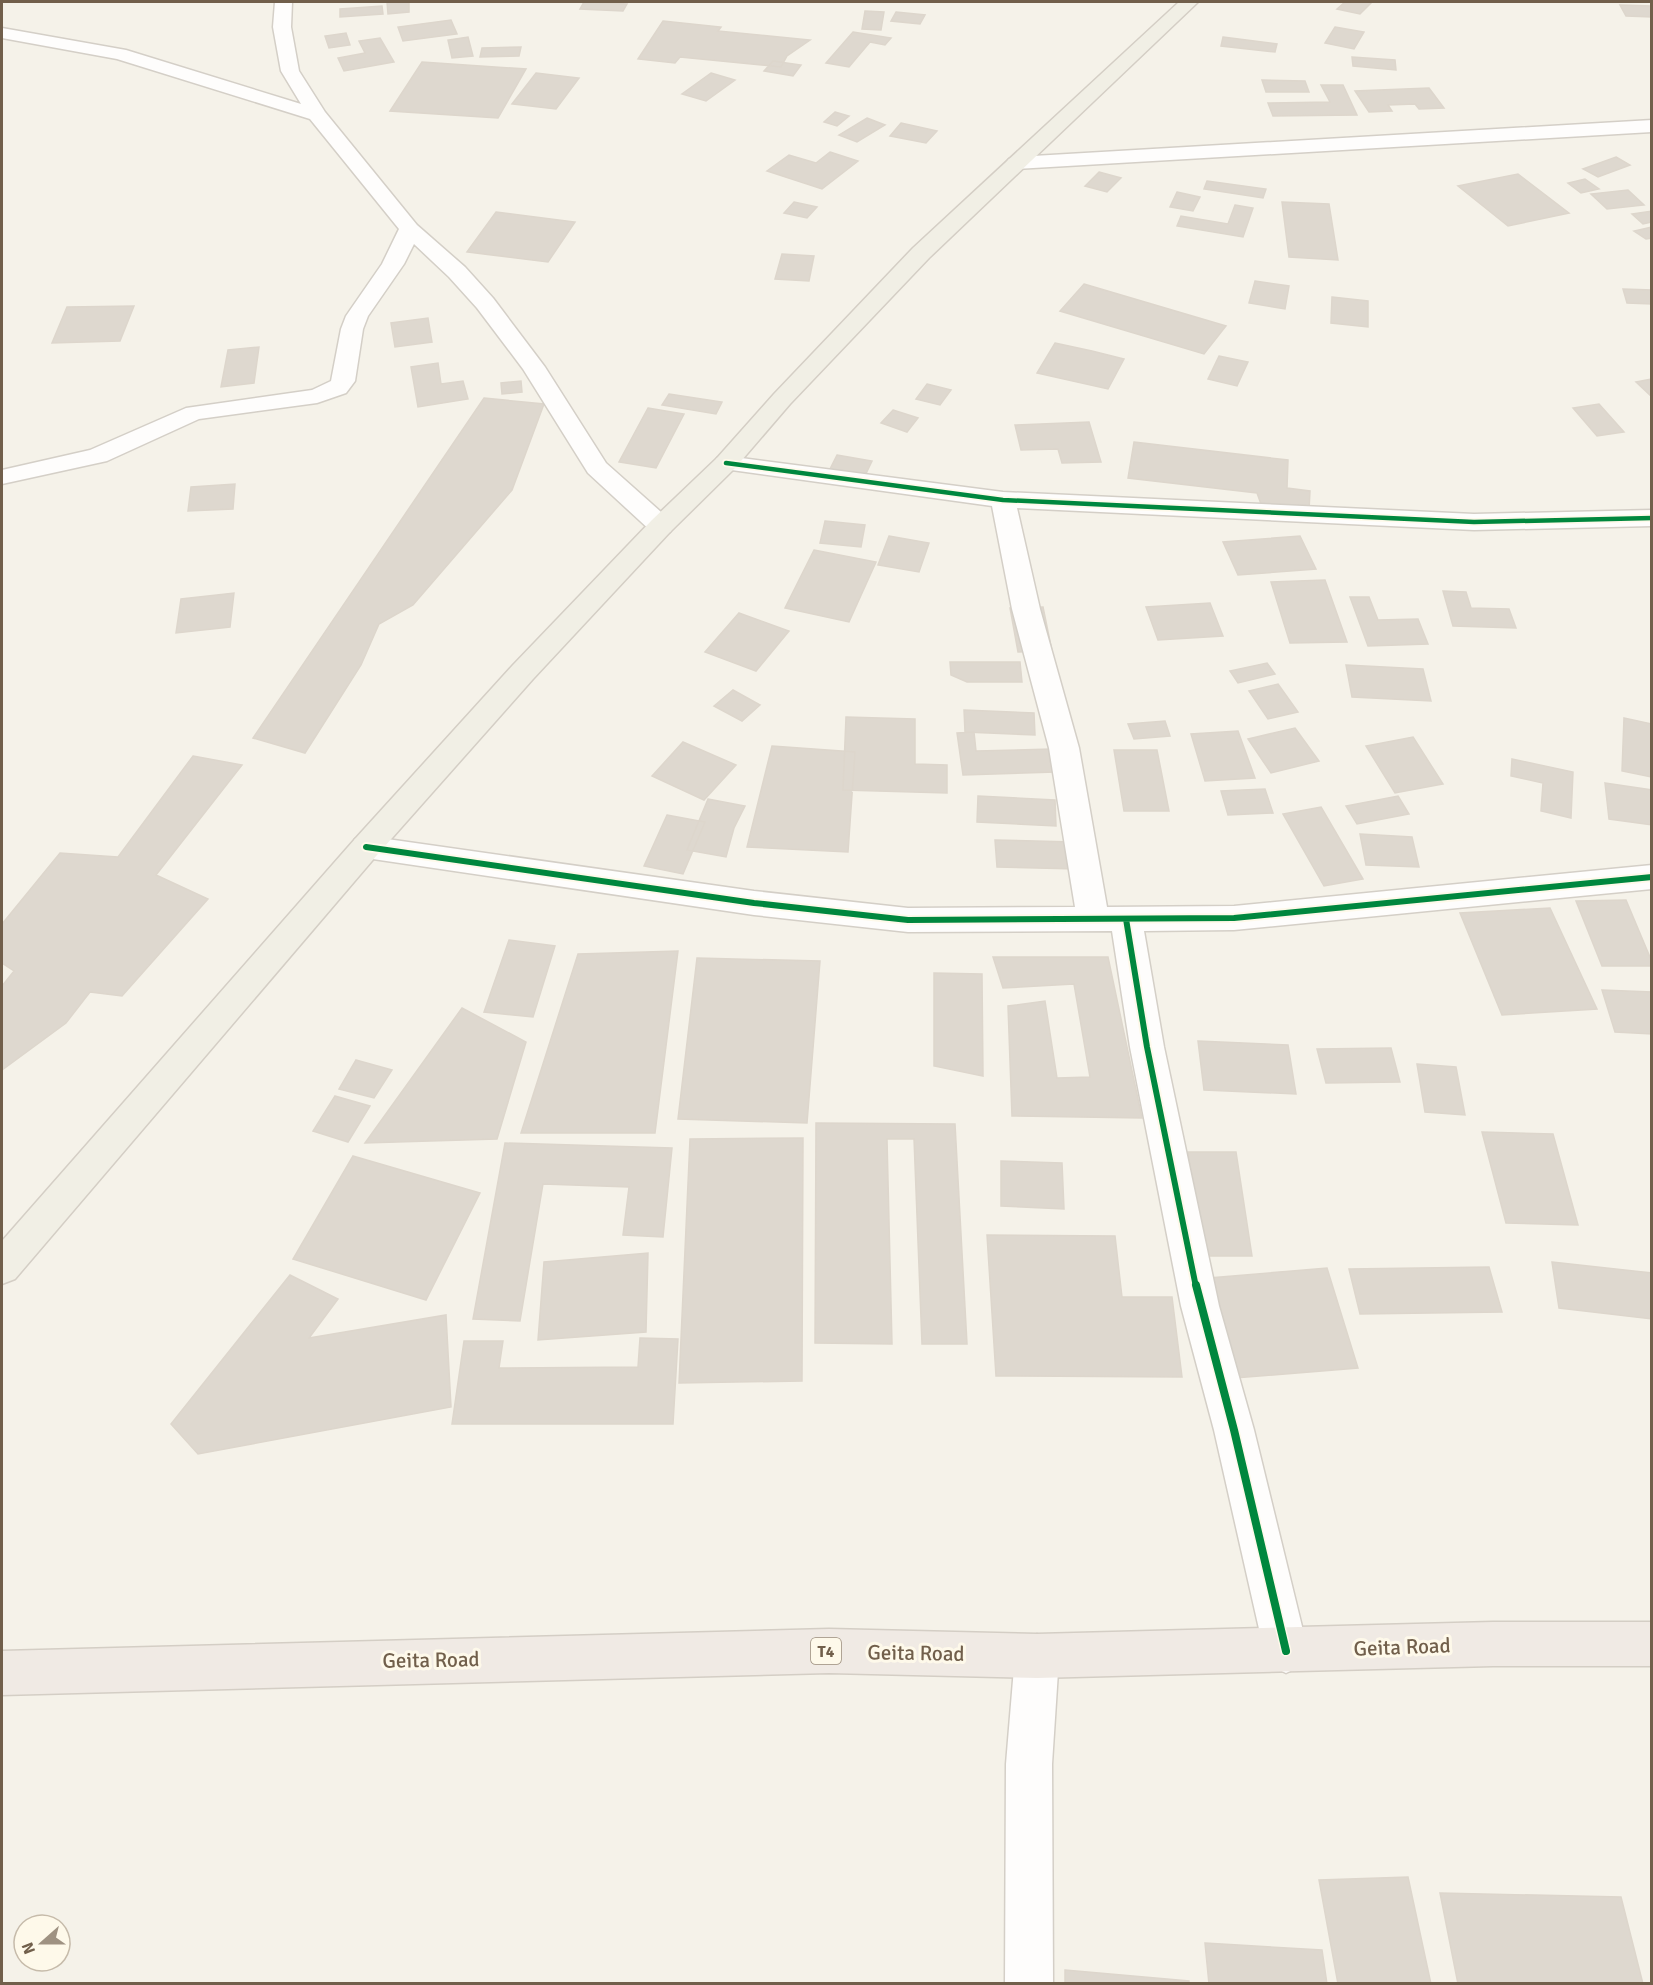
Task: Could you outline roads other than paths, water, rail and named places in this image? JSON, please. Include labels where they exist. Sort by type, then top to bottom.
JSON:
[{"type":"highway","name":"Geita Road","points":[[2,1673],[829,1651],[1037,1656],[1493,1644],[1652,1644]]},
{"type":"main road","points":[[2,1267],[366,847],[381,833],[523,672],[661,526],[726,463],[782,399],[921,253],[1189,2]]},
{"type":"street","points":[[283,2],[282,27],[290,71],[317,115],[410,229],[457,272],[485,303],[533,367],[597,468],[661,526]]},
{"type":"street","points":[[2,33],[120,54],[317,115]]},
{"type":"street","points":[[1016,163],[1652,126]]},
{"type":"street","points":[[2,477],[98,456],[194,413],[317,396],[338,388],[343,381],[351,329],[357,316],[393,264],[410,229]]},
{"type":"street","points":[[726,463],[1003,500],[1474,522],[1652,518]]},
{"type":"street","points":[[1003,500],[1026,609],[1109,920],[1150,1058],[1200,1306],[1234,1430],[1286,1651]]},
{"type":"street","points":[[366,847],[754,903],[908,920],[1234,918],[1652,877]]},
{"type":"street","points":[[1029,1983],[1029,1764],[1037,1656]]}]
